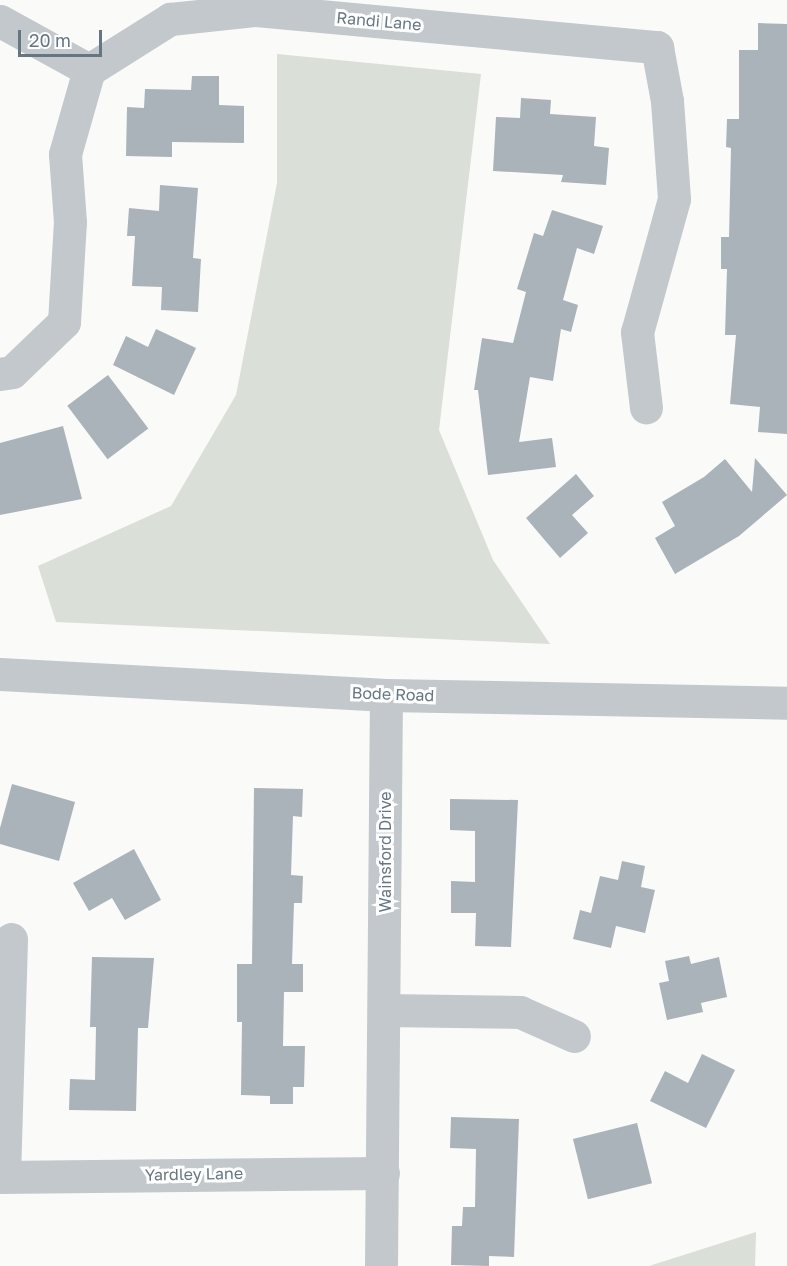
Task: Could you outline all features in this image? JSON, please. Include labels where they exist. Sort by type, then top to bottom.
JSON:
[{"type":"street","name":"Randi Lane","points":[[89,70],[170,19],[256,10],[657,47],[667,101],[674,199],[636,332],[646,407]]},
{"type":"street","points":[[0,21],[89,70],[65,154],[70,222],[64,322],[12,372],[0,374]]},
{"type":"street","name":"Bode Road","points":[[0,674],[386,695],[787,703]]},
{"type":"street","name":"Wainsford Drive","points":[[381,1266],[386,695]]},
{"type":"street","name":"Yardley Lane","points":[[11,939],[2,1176],[383,1173]]},
{"type":"street","points":[[384,1010],[520,1012],[574,1035]]},
{"type":"shaded area","points":[[277,54],[481,74],[439,430],[493,560],[550,644],[56,622],[38,566],[171,506],[236,395],[277,183]]},
{"type":"shaded area","points":[[756,1232],[755,1266],[649,1266]]},
{"type":"building","points":[[758,23],[787,24],[787,434],[758,432],[760,407],[730,404],[736,335],[725,335],[727,269],[721,269],[721,237],[729,237],[731,148],[726,147],[727,119],[739,119],[739,50],[758,50]]},
{"type":"building","points":[[192,76],[219,76],[219,105],[244,106],[244,143],[172,142],[172,157],[126,156],[127,107],[144,108],[145,89],[191,90]]},
{"type":"building","points":[[521,98],[551,100],[550,114],[596,117],[594,146],[609,148],[606,185],[561,182],[563,175],[493,171],[496,117],[520,118]]},
{"type":"building","points":[[160,185],[198,188],[193,258],[201,259],[198,312],[161,310],[162,287],[132,286],[135,236],[127,236],[129,208],[159,211]]},
{"type":"building","points":[[552,210],[603,226],[594,254],[577,248],[563,300],[578,305],[571,332],[561,329],[553,381],[530,377],[519,442],[552,438],[556,467],[488,475],[478,390],[474,390],[482,338],[513,343],[526,292],[517,289],[534,233],[543,236]]},
{"type":"building","points":[[156,329],[196,348],[174,395],[113,365],[126,336],[148,347]]},
{"type":"building","points":[[108,375],[148,429],[108,459],[67,406]]},
{"type":"building","points":[[63,426],[82,499],[0,515],[0,443]]},
{"type":"building","points":[[755,458],[787,495],[739,536],[675,574],[655,538],[675,526],[662,502],[704,477],[725,459],[752,492]]},
{"type":"building","points":[[576,474],[594,496],[572,515],[588,533],[560,558],[526,518]]},
{"type":"building","points":[[12,784],[75,802],[59,861],[0,844],[0,828]]},
{"type":"building","points":[[254,788],[303,789],[302,817],[293,816],[291,875],[303,876],[302,903],[294,903],[292,964],[303,964],[303,992],[284,992],[283,1046],[305,1046],[304,1087],[293,1087],[293,1104],[270,1104],[270,1096],[241,1095],[242,1022],[237,1022],[237,964],[252,964]]},
{"type":"building","points":[[450,799],[518,800],[511,947],[475,946],[476,913],[451,913],[451,881],[475,882],[475,831],[450,830]]},
{"type":"building","points":[[134,849],[161,900],[125,920],[112,898],[89,911],[73,883]]},
{"type":"building","points":[[622,861],[645,866],[641,887],[655,890],[645,933],[616,926],[611,948],[573,939],[580,910],[591,913],[600,876],[618,880]]},
{"type":"building","points":[[689,956],[691,964],[719,957],[727,997],[701,1003],[703,1012],[667,1020],[659,983],[669,981],[665,961]]},
{"type":"building","points":[[92,957],[154,958],[148,1028],[138,1028],[136,1111],[69,1110],[70,1079],[95,1080],[96,1027],[90,1027]]},
{"type":"building","points":[[702,1054],[735,1070],[706,1128],[650,1101],[665,1071],[688,1083]]},
{"type":"building","points":[[451,1117],[519,1119],[514,1257],[489,1256],[489,1266],[451,1265],[452,1226],[462,1226],[463,1207],[475,1207],[476,1149],[450,1148]]},
{"type":"building","points":[[637,1123],[652,1183],[588,1199],[573,1139]]}]
